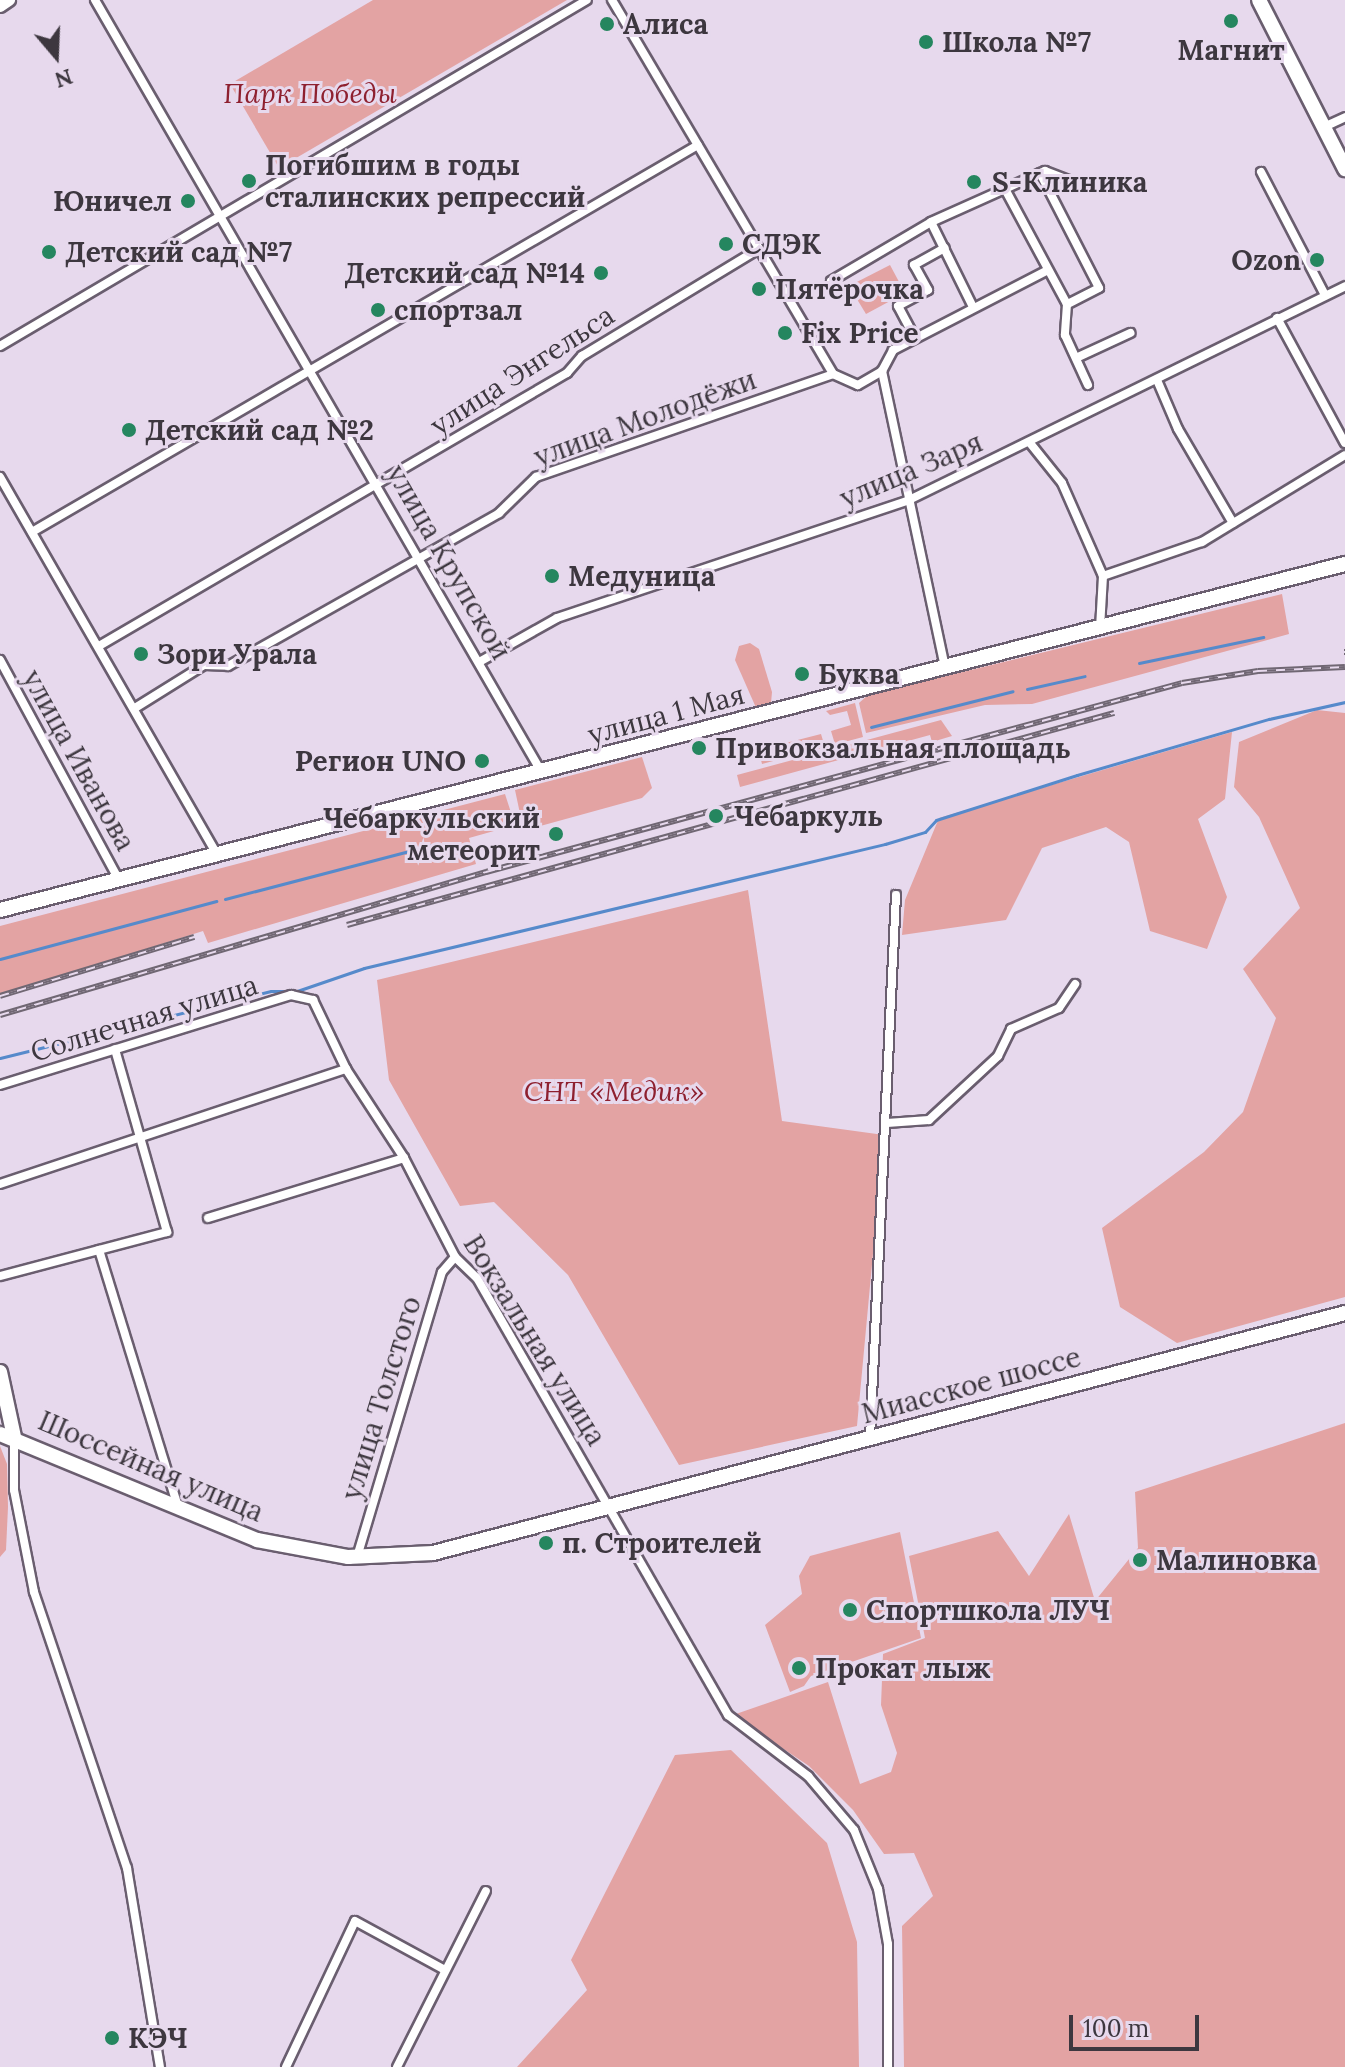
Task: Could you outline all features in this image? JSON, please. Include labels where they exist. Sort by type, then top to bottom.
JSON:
[{"type":"main road","points":[[1259,0],[1345,169]]},
{"type":"main road","name":"улица 1 Мая","points":[[0,910],[543,774],[1345,564]]},
{"type":"main road","name":"Миасское шоссе","points":[[611,1509],[1345,1313]]},
{"type":"main road","points":[[0,1372],[7,1435]]},
{"type":"main road","name":"Шоссейная улица","points":[[7,1435],[257,1540],[357,1557],[433,1553],[484,1544],[611,1509]]},
{"type":"street","points":[[0,6],[9,0]]},
{"type":"street","name":"улица Крупской","points":[[95,0],[421,557],[543,774]]},
{"type":"street","points":[[0,346],[587,0]]},
{"type":"street","points":[[612,0],[833,374]]},
{"type":"street","points":[[1324,127],[1345,117]]},
{"type":"street","points":[[32,532],[698,145]]},
{"type":"street","points":[[1261,172],[1325,295]]},
{"type":"street","points":[[1040,173],[1099,288],[1067,304]]},
{"type":"street","points":[[831,281],[931,222],[1040,173],[1081,185]]},
{"type":"street","points":[[1005,189],[1067,304],[1065,335],[1088,385]]},
{"type":"street","points":[[931,222],[973,307]]},
{"type":"street","points":[[915,338],[898,306],[928,290],[914,265],[945,248]]},
{"type":"street","name":"улица Энгельса","points":[[99,646],[567,373],[582,356],[759,249]]},
{"type":"street","points":[[945,669],[882,371],[893,350],[1048,270]]},
{"type":"street","name":"улица Заря","points":[[481,661],[557,618],[909,500],[1345,286]]},
{"type":"street","points":[[1277,318],[1345,443]]},
{"type":"street","points":[[1076,358],[1130,333]]},
{"type":"street","name":"улица Молодёжи","points":[[135,708],[204,665],[228,666],[499,513],[536,477],[833,374],[858,385],[882,371]]},
{"type":"street","points":[[1157,380],[1178,429],[1233,523]]},
{"type":"street","points":[[1030,443],[1062,483],[1103,576],[1100,628]]},
{"type":"street","points":[[1103,576],[1202,542],[1345,455]]},
{"type":"street","points":[[0,477],[217,855]]},
{"type":"street","name":"улица Иванова","points":[[0,660],[119,880]]},
{"type":"street","points":[[870,1438],[896,895]]},
{"type":"street","points":[[887,1123],[929,1120],[998,1056],[1011,1029],[1059,1008],[1075,984]]},
{"type":"street","name":"Солнечная улица","points":[[0,1085],[301,994]]},
{"type":"street","name":"Вокзальная улица","points":[[301,994],[313,1000],[346,1069],[404,1158],[455,1257],[477,1278],[728,1715],[808,1776],[854,1830],[878,1889],[888,1944],[888,2067]]},
{"type":"street","points":[[0,1276],[167,1232],[167,1223],[140,1142],[115,1049]]},
{"type":"street","points":[[0,1184],[140,1142],[346,1069]]},
{"type":"street","points":[[208,1218],[404,1158]]},
{"type":"street","points":[[99,1250],[178,1506]]},
{"type":"street","name":"улица Толстого","points":[[357,1557],[442,1272],[455,1257]]},
{"type":"street","points":[[7,1435],[14,1490],[34,1592],[127,1868],[160,2067]]},
{"type":"street","points":[[397,2067],[486,1891]]},
{"type":"street","points":[[286,2067],[355,1921],[445,1970]]},
{"type":"green space","name":"Парк Победы","points":[[373,0],[567,0],[279,168],[230,84]]},
{"type":"green space","points":[[890,265],[905,293],[866,314],[849,286]]},
{"type":"green space","points":[[1282,594],[1289,634],[1032,704],[985,705],[866,733],[859,703],[868,695]]},
{"type":"green space","points":[[750,643],[759,649],[772,692],[771,703],[757,710],[735,660],[739,646]]},
{"type":"green space","points":[[855,703],[863,737],[762,764],[757,744],[772,740],[774,746],[821,734],[824,744],[834,741],[831,731],[851,725],[847,711],[830,715],[826,711]]},
{"type":"green space","points":[[1317,710],[1345,713],[1345,1297],[1177,1343],[1120,1307],[1102,1228],[1204,1152],[1243,1112],[1276,1018],[1243,969],[1300,908],[1259,817],[1234,787],[1239,742]]},
{"type":"green space","points":[[941,720],[952,736],[932,742],[930,735],[740,787],[737,775]]},
{"type":"green space","points":[[1232,732],[1225,799],[1198,819],[1227,897],[1207,949],[1150,931],[1129,842],[1106,827],[1042,848],[1006,920],[902,935],[905,900],[939,818]]},
{"type":"green space","points":[[642,757],[652,788],[642,798],[533,828],[522,823],[515,790]]},
{"type":"green space","points":[[505,794],[515,825],[469,838],[476,864],[208,943],[203,931],[0,995],[0,926]]},
{"type":"green space","name":"СНТ «Медик»","points":[[748,890],[782,1121],[884,1135],[857,1426],[679,1465],[568,1275],[494,1202],[460,1206],[389,1080],[377,980]]},
{"type":"green space","points":[[1345,1423],[1345,2067],[904,2067],[902,1926],[933,1896],[914,1853],[884,1854],[853,1810],[809,1766],[733,1715],[828,1682],[860,1784],[891,1772],[897,1753],[881,1705],[883,1654],[925,1638],[909,1556],[998,1531],[1029,1576],[1069,1514],[1095,1601],[1138,1548],[1135,1492]]},
{"type":"green space","points":[[0,1446],[7,1464],[8,1507],[6,1550],[0,1557]]},
{"type":"green space","name":"Спортшкола ЛУЧ","points":[[900,1532],[921,1638],[811,1676],[804,1686],[790,1692],[765,1625],[802,1594],[799,1576],[810,1556]]},
{"type":"green space","points":[[731,1750],[827,1843],[857,1942],[859,2067],[517,2067],[587,1990],[571,1960],[675,1755]]},
{"type":"waterway","points":[[1139,663],[1263,637]]},
{"type":"waterway","points":[[1027,689],[1085,676]]},
{"type":"waterway","points":[[871,727],[1013,691]]},
{"type":"waterway","points":[[0,1058],[271,991],[297,991],[364,968],[885,844],[925,832],[936,820],[1077,775],[1269,719],[1345,702]]},
{"type":"waterway","points":[[225,899],[433,845]]},
{"type":"waterway","points":[[0,959],[216,901]]},
{"type":"railway","points":[[0,1015],[486,872],[1182,683],[1258,671],[1345,667]]},
{"type":"railway","points":[[347,925],[1114,713]]},
{"type":"railway","points":[[0,996],[194,937]]},
{"type":"place","name":"Магнит","points":[[1231,21]]},
{"type":"place","name":"Алиса","points":[[607,24]]},
{"type":"place","name":"Школа №7","points":[[926,42]]},
{"type":"place","name":"Погибшим в годы сталинских репрессий","points":[[249,181]]},
{"type":"place","name":"S-Клиника","points":[[974,182]]},
{"type":"place","name":"Юничел","points":[[188,201]]},
{"type":"place","name":"СДЭК","points":[[726,244]]},
{"type":"place","name":"Детский сад №7","points":[[49,252]]},
{"type":"place","name":"Ozon","points":[[1317,260]]},
{"type":"place","name":"Детский сад №14","points":[[601,273]]},
{"type":"place","name":"Пятёрочка","points":[[759,289]]},
{"type":"place","name":"спортзал","points":[[378,310]]},
{"type":"place","name":"Fix Price","points":[[785,333]]},
{"type":"place","name":"Детский сад №2","points":[[129,430]]},
{"type":"place","name":"Медуница","points":[[552,576]]},
{"type":"place","name":"Зори Урала","points":[[141,654]]},
{"type":"place","name":"Буква","points":[[802,674]]},
{"type":"place","name":"Привокзальная площадь","points":[[699,748]]},
{"type":"place","name":"Регион UNO","points":[[482,761]]},
{"type":"place","name":"Чебаркуль","points":[[716,816]]},
{"type":"place","name":"Чебаркульский метеорит","points":[[556,834]]},
{"type":"place","name":"п. Строителей","points":[[546,1543]]},
{"type":"place","name":"Малиновка","points":[[1140,1560]]},
{"type":"place","name":"Спортшкола ЛУЧ","points":[[850,1610]]},
{"type":"place","name":"Прокат лыж","points":[[799,1668]]},
{"type":"place","name":"КЭЧ","points":[[112,2038]]}]
